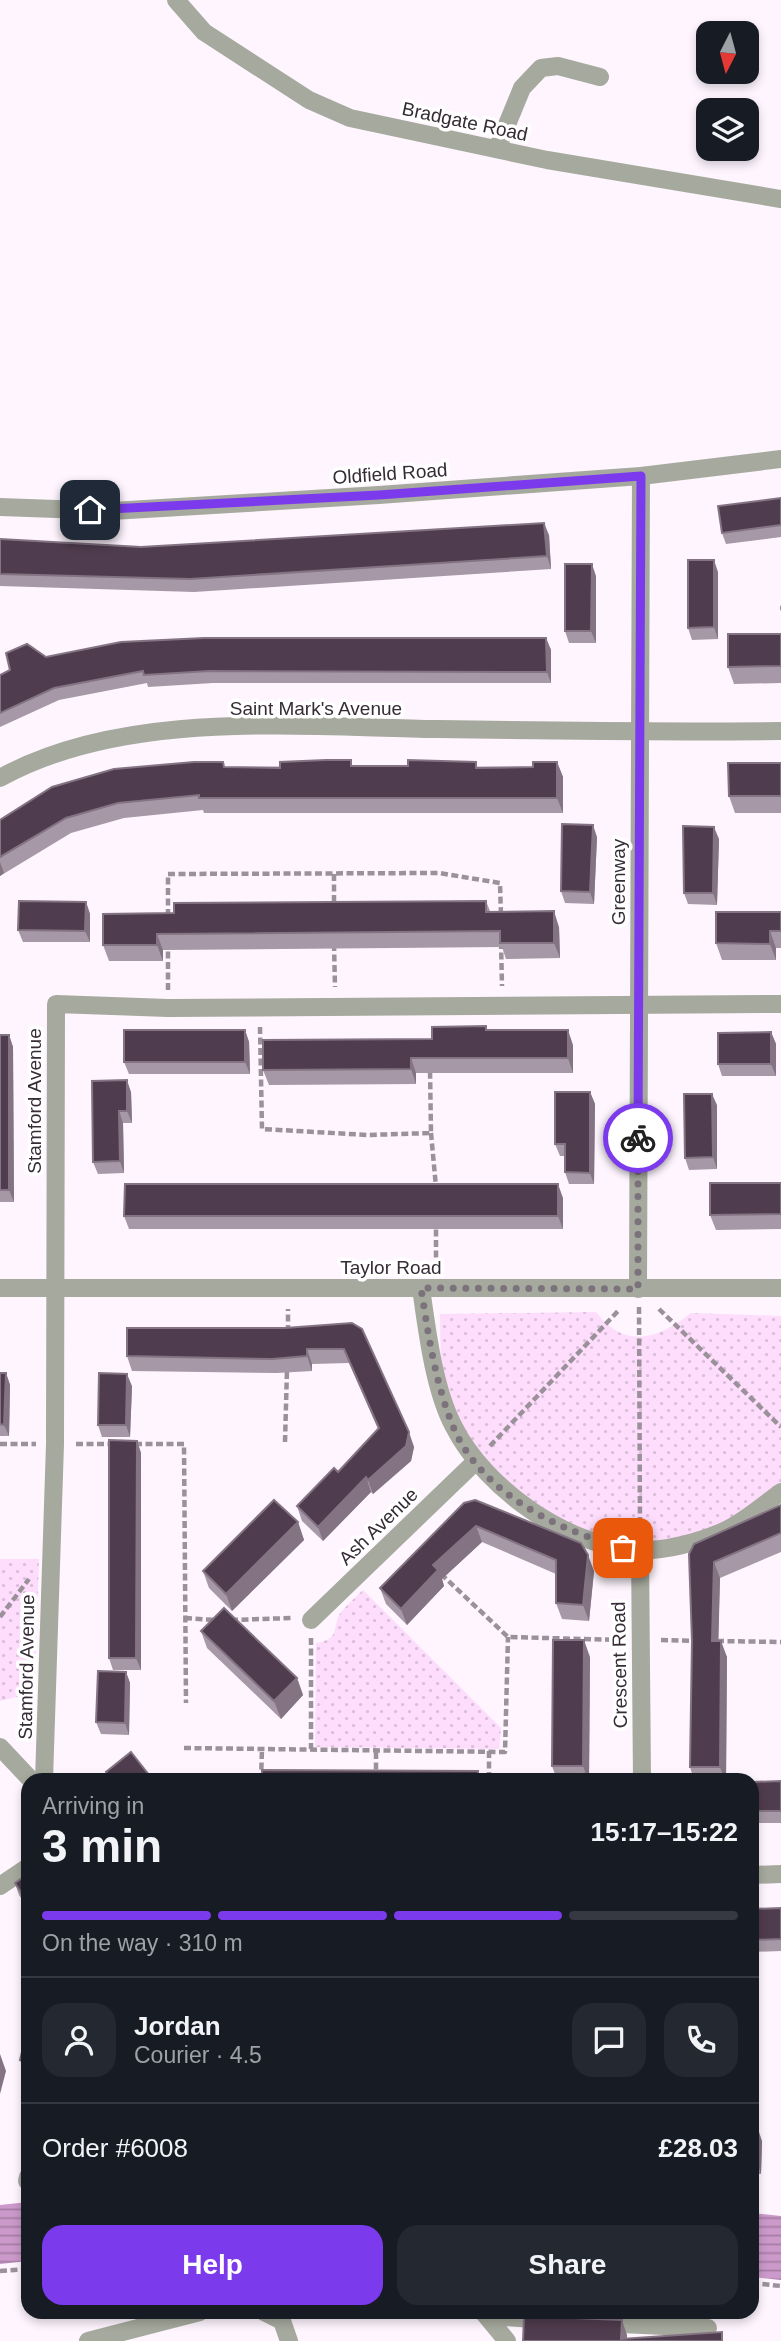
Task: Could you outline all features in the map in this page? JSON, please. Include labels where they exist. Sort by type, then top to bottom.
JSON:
[{"type":"street","name":"Bradgate Road","points":[[176,0],[204,32],[309,100],[350,118],[497,149],[781,199]]},
{"type":"street","points":[[497,149],[522,88],[541,68],[558,66],[600,77]]},
{"type":"street","name":"Oldfield Road","points":[[0,507],[112,510],[641,476],[781,459]]},
{"type":"street","name":"Greenway","points":[[638,1289],[641,476]]},
{"type":"street","name":"Saint Mark's Avenue","points":[[0,778],[80,745],[167,732],[256,727],[781,732]]},
{"type":"street","name":"Stamford Avenue","points":[[44,1773],[49,1553],[55,1444],[55,1004],[168,1008],[781,1004]]},
{"type":"street","name":"Taylor Road","points":[[0,1287],[781,1288]]},
{"type":"street","points":[[428,1288],[438,1376],[452,1425],[475,1462],[512,1497],[546,1519],[587,1538],[640,1550],[691,1542],[726,1530],[781,1492]]},
{"type":"street","name":"Ash Avenue","points":[[310,1620],[475,1462]]},
{"type":"street","name":"Crescent Road","points":[[640,1550],[642,1773]]},
{"type":"street","points":[[0,1747],[24,1773]]},
{"type":"street","points":[[0,1886],[21,1872]]},
{"type":"street","points":[[759,1875],[781,1874]]},
{"type":"street","points":[[88,2341],[173,2319]]},
{"type":"street","points":[[280,2319],[289,2341]]},
{"type":"street","points":[[490,2319],[507,2341]]},
{"type":"street","points":[[547,2319],[708,2328]]},
{"type":"path","points":[[334,873],[334,913]]},
{"type":"path","points":[[168,928],[168,874],[439,873],[500,883],[501,923]]},
{"type":"path","points":[[501,937],[502,1004]]},
{"type":"path","points":[[334,940],[335,1006]]},
{"type":"path","points":[[168,941],[168,1008]]},
{"type":"path","points":[[260,1007],[262,1129],[368,1135],[430,1133]]},
{"type":"path","points":[[430,1056],[430,1133],[436,1199]]},
{"type":"path","points":[[428,1288],[436,1212]]},
{"type":"path","points":[[288,1339],[289,1287]]},
{"type":"path","points":[[638,1289],[781,1427]]},
{"type":"path","points":[[475,1462],[638,1289]]},
{"type":"path","points":[[638,1289],[640,1550]]},
{"type":"path","points":[[285,1442],[287,1365]]},
{"type":"path","points":[[0,1444],[119,1444]]},
{"type":"path","points":[[132,1444],[184,1444],[186,1703]]},
{"type":"path","points":[[0,1617],[49,1553]]},
{"type":"path","points":[[439,1572],[508,1637],[781,1643]]},
{"type":"path","points":[[185,1618],[310,1620],[311,1749]]},
{"type":"path","points":[[184,1748],[505,1752],[508,1637]]},
{"type":"path","points":[[261,1773],[262,1749]]},
{"type":"path","points":[[376,1750],[376,1773]]},
{"type":"path","points":[[489,1751],[489,1773]]},
{"type":"path","points":[[0,2271],[21,2270]]},
{"type":"path","points":[[759,2284],[781,2286]]},
{"type":"shaded area","points":[[596,1312],[607,1324],[631,1336],[655,1334],[691,1313],[781,1316],[781,1487],[724,1526],[644,1549],[589,1535],[515,1494],[457,1425],[441,1375],[440,1314]]},
{"type":"shaded area","points":[[0,1559],[39,1559],[35,1681],[25,1693],[0,1701]]},
{"type":"shaded area","points":[[363,1590],[501,1728],[499,1749],[315,1747],[316,1643],[333,1635],[342,1611]]},
{"type":"shaded area","points":[[21,2203],[21,2262],[0,2264],[0,2205]]},
{"type":"shaded area","points":[[759,2214],[781,2216],[781,2280],[759,2278]]},
{"type":"building","points":[[781,498],[781,525],[722,533],[718,506]]},
{"type":"building","points":[[544,523],[547,556],[190,579],[0,574],[0,539],[141,547]]},
{"type":"building","points":[[688,560],[714,560],[714,627],[688,628]]},
{"type":"building","points":[[565,564],[592,564],[591,631],[565,631]]},
{"type":"building","points":[[728,634],[781,634],[781,666],[728,667]]},
{"type":"building","points":[[204,638],[546,638],[547,672],[209,671],[144,675],[143,671],[54,688],[0,713],[0,675],[10,670],[6,653],[27,644],[46,657],[121,642]]},
{"type":"building","points":[[351,760],[351,766],[408,766],[408,760],[476,762],[476,768],[533,767],[533,762],[557,762],[557,798],[199,798],[199,795],[118,803],[66,818],[0,857],[0,820],[52,787],[114,769],[194,762],[223,762],[224,767],[280,768],[280,762]]},
{"type":"building","points":[[728,763],[781,763],[781,796],[729,796]]},
{"type":"building","points":[[562,824],[593,825],[590,892],[561,891]]},
{"type":"building","points":[[683,826],[714,827],[713,893],[684,893]]},
{"type":"building","points":[[19,901],[86,902],[85,931],[18,930]]},
{"type":"building","points":[[486,901],[486,912],[554,911],[554,943],[500,943],[500,931],[157,934],[157,945],[103,945],[103,914],[174,913],[174,903]]},
{"type":"building","points":[[716,912],[781,912],[781,931],[770,931],[770,944],[716,943]]},
{"type":"building","points":[[486,1026],[486,1030],[568,1030],[568,1058],[411,1058],[411,1069],[263,1070],[263,1040],[432,1039],[432,1027]]},
{"type":"building","points":[[124,1030],[245,1030],[245,1062],[124,1062]]},
{"type":"building","points":[[771,1032],[771,1064],[718,1064],[718,1033]]},
{"type":"building","points":[[0,1035],[9,1035],[9,1190],[0,1190]]},
{"type":"building","points":[[127,1080],[127,1111],[119,1111],[120,1161],[93,1162],[92,1081]]},
{"type":"building","points":[[555,1092],[590,1092],[590,1173],[565,1172],[565,1144],[555,1144]]},
{"type":"building","points":[[684,1094],[712,1094],[713,1157],[685,1158]]},
{"type":"building","points":[[710,1183],[781,1183],[781,1214],[710,1215]]},
{"type":"building","points":[[125,1184],[558,1184],[558,1216],[124,1216]]},
{"type":"building","points":[[352,1323],[362,1329],[409,1432],[406,1446],[368,1480],[366,1477],[318,1527],[297,1506],[334,1468],[338,1472],[379,1428],[344,1349],[307,1349],[307,1356],[272,1359],[127,1356],[127,1328],[285,1328]]},
{"type":"building","points":[[0,1373],[6,1373],[4,1425],[0,1424]]},
{"type":"building","points":[[99,1373],[127,1374],[126,1425],[98,1425]]},
{"type":"building","points":[[109,1440],[137,1441],[136,1658],[109,1658]]},
{"type":"building","points":[[274,1500],[298,1522],[226,1594],[203,1571]]},
{"type":"building","points":[[475,1500],[581,1543],[588,1555],[583,1605],[556,1603],[556,1560],[476,1526],[433,1565],[438,1570],[401,1609],[380,1588],[464,1503]]},
{"type":"building","points":[[781,1505],[781,1533],[714,1562],[712,1641],[721,1641],[720,1767],[690,1767],[692,1641],[689,1554],[694,1544]]},
{"type":"building","points":[[224,1608],[297,1678],[274,1701],[201,1631]]},
{"type":"building","points":[[553,1640],[584,1640],[583,1766],[552,1766]]},
{"type":"building","points":[[98,1671],[126,1672],[125,1723],[96,1722]]},
{"type":"building","points":[[131,1752],[148,1773],[107,1773]]},
{"type":"building","points":[[262,1770],[478,1771],[478,1773],[262,1773]]},
{"type":"building","points":[[781,1781],[781,1811],[759,1811],[759,1782]]},
{"type":"building","points":[[21,1879],[21,1892],[15,1883]]},
{"type":"building","points":[[781,1908],[781,1939],[759,1940],[759,1909]]},
{"type":"building","points":[[524,2319],[622,2320],[621,2339],[722,2332],[722,2341],[523,2341]]},
{"type":"way so far","points":[[623,1548],[587,1538],[546,1519],[512,1497],[475,1462],[452,1425],[426,1324],[421,1288],[638,1289],[638,1138]]},
{"type":"route","points":[[90,510],[379,495],[641,476],[638,1138]]}]
